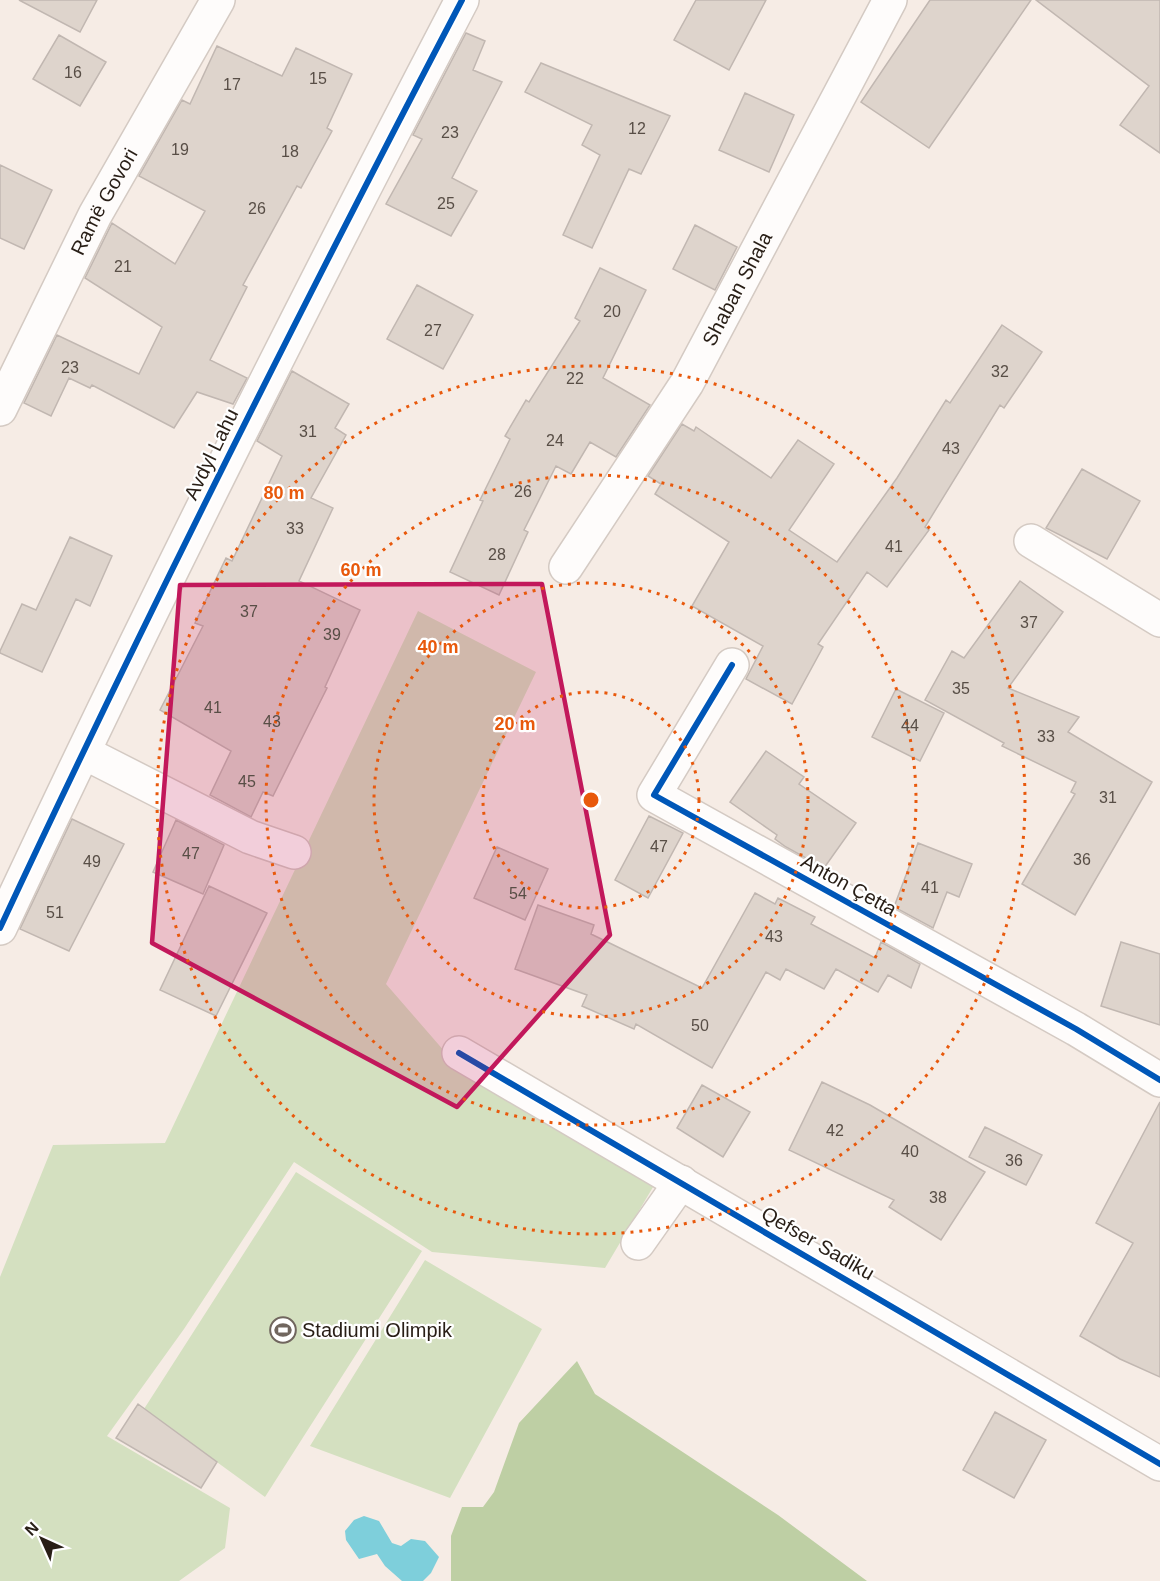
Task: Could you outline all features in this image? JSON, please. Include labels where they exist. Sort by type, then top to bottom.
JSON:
[{"type":"street","name":"Ramë Govori","points":[[0,409],[95,215],[218,0]]},
{"type":"street","name":"Avdyl Lahu","points":[[0,928],[153,608],[270,373],[462,0]]},
{"type":"street","name":"Shaban Shala","points":[[566,567],[687,383],[890,0]]},
{"type":"street","points":[[1031,541],[1160,620]]},
{"type":"street","name":"Anton Çetta","points":[[732,666],[654,795],[1076,1029],[1160,1080]]},
{"type":"street","points":[[85,753],[250,837],[294,852]]},
{"type":"street","name":"Qefser Sadiku","points":[[459,1053],[1160,1464]]},
{"type":"street","points":[[638,1243],[681,1182]]},
{"type":"highlighted area","points":[[542,584],[610,935],[457,1107],[152,943],[180,585]]},
{"type":"green space","points":[[418,611],[536,672],[386,984],[452,1060],[656,1182],[605,1268],[432,1252],[294,1162],[184,1329],[107,1436],[230,1508],[225,1548],[179,1581],[0,1581],[0,1277],[53,1145],[165,1143]]},
{"type":"green space","name":"Stadiumi Olimpik","points":[[296,1172],[422,1251],[265,1497],[144,1409]]},
{"type":"green space","points":[[425,1260],[542,1329],[450,1498],[310,1446]]},
{"type":"green space","points":[[577,1361],[595,1394],[778,1515],[867,1581],[451,1581],[451,1536],[462,1507],[483,1507],[494,1492],[519,1423]]},
{"type":"water","points":[[364,1516],[379,1521],[392,1543],[401,1546],[411,1539],[425,1541],[439,1557],[431,1573],[423,1581],[402,1581],[385,1566],[377,1554],[359,1559],[346,1540],[345,1531],[354,1520]]},
{"type":"building","points":[[19,0],[97,0],[80,32]]},
{"type":"building","points":[[696,0],[766,0],[729,70],[674,40]]},
{"type":"building","points":[[930,0],[1031,0],[929,148],[861,102]]},
{"type":"building","points":[[1036,0],[1160,0],[1160,153],[1120,125],[1149,86]]},
{"type":"building","points":[[466,33],[485,41],[473,70],[502,82],[452,178],[477,191],[451,236],[386,204],[422,139],[413,135]]},
{"type":"building","points":[[59,35],[106,62],[80,106],[33,79]]},
{"type":"building","points":[[217,46],[282,76],[296,48],[352,74],[327,128],[332,131],[301,188],[297,186],[243,285],[247,287],[210,360],[247,378],[233,404],[197,392],[174,428],[92,385],[90,388],[69,378],[51,416],[24,403],[57,335],[139,374],[162,327],[85,278],[112,223],[175,264],[205,211],[139,176],[182,100],[190,104]]},
{"type":"building","points":[[541,63],[670,116],[641,174],[629,169],[592,248],[563,235],[600,155],[582,145],[592,125],[525,92]]},
{"type":"building","points":[[745,93],[794,115],[769,172],[719,150]]},
{"type":"building","points":[[0,165],[52,190],[24,249],[0,238]]},
{"type":"building","points":[[695,225],[737,247],[715,290],[673,269]]},
{"type":"building","points":[[600,268],[646,290],[603,378],[650,405],[616,457],[590,442],[571,474],[556,466],[524,530],[528,532],[499,595],[450,572],[483,501],[480,500],[510,439],[505,436],[526,400],[529,402],[580,321],[575,318]]},
{"type":"building","points":[[417,285],[473,315],[443,369],[387,339]]},
{"type":"building","points":[[1002,325],[1042,352],[1004,408],[1000,405],[925,527],[929,530],[887,587],[867,572],[818,644],[823,647],[792,704],[746,679],[763,646],[692,606],[729,542],[655,494],[661,484],[648,476],[682,424],[694,431],[696,427],[771,478],[798,440],[834,464],[789,530],[837,562],[897,478],[946,400],[950,403]]},
{"type":"building","points":[[292,371],[349,404],[335,428],[346,435],[311,498],[333,508],[299,581],[360,610],[325,687],[327,688],[273,796],[263,792],[251,817],[210,795],[231,751],[160,710],[203,626],[195,623],[226,558],[232,561],[282,456],[257,441]]},
{"type":"building","points":[[1082,469],[1140,501],[1107,559],[1046,528]]},
{"type":"building","points":[[70,537],[112,556],[90,606],[76,599],[42,672],[0,651],[22,604],[36,610]]},
{"type":"building","points":[[1020,581],[1063,612],[1008,688],[1079,717],[1068,732],[1152,782],[1075,915],[1022,884],[1075,794],[1071,792],[1076,782],[1002,746],[1004,743],[925,700],[952,651],[964,658]]},
{"type":"building","points":[[896,689],[944,713],[920,761],[872,737]]},
{"type":"building","points":[[766,751],[804,777],[799,784],[856,823],[824,868],[786,847],[775,839],[777,835],[730,802]]},
{"type":"building","points":[[649,816],[683,833],[648,898],[615,880]]},
{"type":"building","points":[[72,819],[124,844],[69,951],[20,929]]},
{"type":"building","points":[[176,820],[224,845],[203,894],[153,872]]},
{"type":"building","points":[[918,843],[972,864],[959,897],[947,892],[933,928],[894,907]]},
{"type":"building","points":[[497,847],[548,869],[525,920],[474,898]]},
{"type":"building","points":[[209,886],[267,913],[216,1016],[160,990]]},
{"type":"building","points":[[755,893],[775,904],[778,898],[815,917],[811,924],[875,958],[881,942],[920,964],[911,988],[888,975],[878,992],[836,969],[824,989],[786,969],[780,980],[766,972],[712,1068],[636,1024],[634,1029],[582,1006],[587,995],[515,969],[538,905],[594,925],[591,934],[702,988]]},
{"type":"building","points":[[1121,942],[1160,954],[1160,1025],[1101,1006]]},
{"type":"building","points":[[822,1082],[870,1105],[985,1172],[941,1240],[889,1207],[894,1200],[789,1150]]},
{"type":"building","points":[[702,1085],[750,1112],[723,1157],[677,1128]]},
{"type":"building","points":[[1160,1102],[1160,1377],[1120,1359],[1080,1336],[1133,1243],[1096,1223]]},
{"type":"building","points":[[985,1127],[1042,1155],[1026,1185],[969,1157]]},
{"type":"building","points":[[138,1404],[217,1462],[201,1488],[116,1438]]},
{"type":"building","points":[[995,1412],[1046,1440],[1014,1498],[963,1470]]},
{"type":"cycle path","points":[[0,928],[111,694],[226,461],[462,0]]},
{"type":"cycle path","points":[[732,665],[654,795],[1076,1029],[1160,1080]]},
{"type":"cycle path","points":[[459,1053],[1160,1464]]},
{"type":"place","name":"Stadiumi Olimpik","points":[[283,1330]]}]
